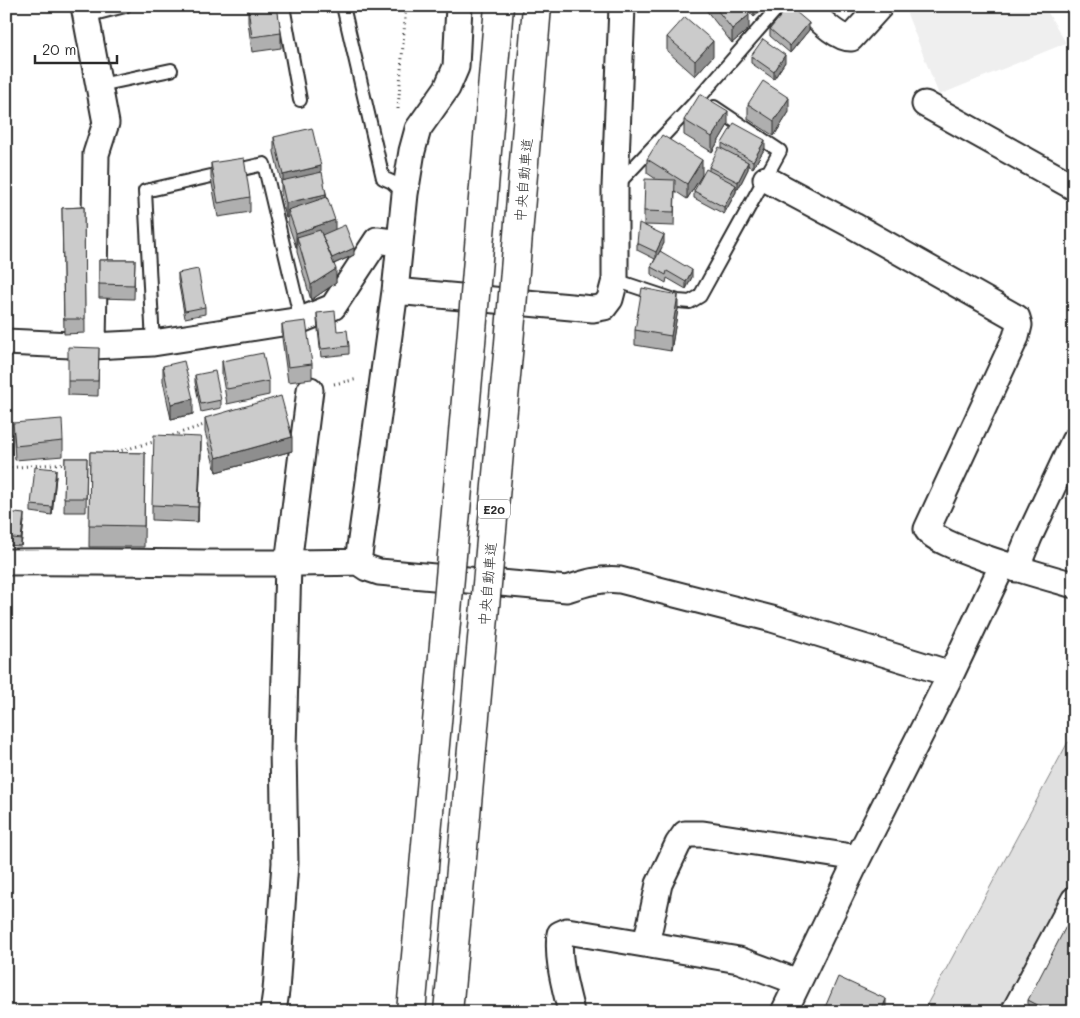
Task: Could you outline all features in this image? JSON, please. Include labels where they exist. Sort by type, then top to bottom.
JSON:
[{"type":"highway","points":[[411,1012],[472,335],[499,6]]},
{"type":"highway","name":"中央自動車道","points":[[448,1012],[510,343],[537,6]]},
{"type":"street","points":[[358,562],[412,151],[418,129],[448,88],[456,67],[458,6]]},
{"type":"street","points":[[395,291],[593,309],[604,307],[610,299],[615,280],[615,187],[622,6]]},
{"type":"street","points":[[805,6],[834,31],[846,38],[851,38],[880,6]]},
{"type":"street","points":[[85,11],[106,123],[96,154],[93,346]]},
{"type":"street","points":[[925,104],[1074,187]]},
{"type":"street","points":[[766,179],[1017,318],[1019,325],[1016,337],[928,529],[930,534],[942,540],[1010,567],[1074,585]]},
{"type":"street","points":[[6,342],[93,346],[153,343],[302,320],[333,307],[377,240],[400,243]]},
{"type":"street","points":[[273,1012],[285,863],[283,748],[288,564],[310,390]]},
{"type":"street","points":[[784,1012],[858,858],[951,674],[1010,567],[1029,537],[1074,441]]},
{"type":"street","points":[[6,562],[132,561],[288,564],[358,562],[367,568],[379,572],[567,589],[593,581],[620,580],[772,619],[951,674]]},
{"type":"street","points":[[646,944],[659,884],[678,844],[685,834],[703,834],[858,858]]},
{"type":"street","points":[[1014,1012],[1074,900]]},
{"type":"street","points":[[571,1012],[560,964],[559,948],[560,934],[567,931],[739,960],[798,982]]},
{"type":"lane","points":[[85,11],[125,6]]},
{"type":"lane","points":[[283,6],[300,100]]},
{"type":"lane","points":[[343,6],[383,178],[392,182],[405,194]]},
{"type":"lane","points":[[615,187],[699,98],[779,6]]},
{"type":"lane","points":[[100,85],[171,70]]},
{"type":"lane","points":[[615,280],[678,301],[690,302],[700,296],[780,151],[699,98]]},
{"type":"lane","points":[[153,343],[145,191],[264,164],[302,320]]},
{"type":"path","points":[[397,114],[406,6]]},
{"type":"path","points":[[310,390],[365,377]]},
{"type":"path","points":[[109,454],[138,447],[210,424]]},
{"type":"path","points":[[6,468],[71,463]]},
{"type":"shaded area","points":[[904,6],[1044,6],[1066,43],[939,95]]},
{"type":"shaded area","points":[[1068,742],[1074,745],[1074,876],[1001,1012],[923,1012]]},
{"type":"building","points":[[277,6],[281,33],[252,37],[248,8]]},
{"type":"building","points":[[714,6],[742,6],[749,15],[732,29]]},
{"type":"building","points":[[789,6],[809,23],[790,46],[770,29]]},
{"type":"building","points":[[685,17],[713,41],[695,61],[667,37]]},
{"type":"building","points":[[763,39],[785,55],[774,72],[751,56]]},
{"type":"building","points":[[763,81],[789,98],[774,121],[748,104]]},
{"type":"building","points":[[700,94],[728,111],[712,137],[684,120]]},
{"type":"building","points":[[734,123],[765,140],[753,161],[722,143]]},
{"type":"building","points":[[312,128],[321,166],[283,175],[274,137]]},
{"type":"building","points":[[662,135],[702,160],[687,184],[647,159]]},
{"type":"building","points":[[719,147],[748,162],[738,182],[709,167]]},
{"type":"building","points":[[244,158],[250,197],[218,203],[211,163]]},
{"type":"building","points":[[706,169],[736,185],[724,207],[694,191]]},
{"type":"building","points":[[322,172],[326,194],[286,203],[281,181]]},
{"type":"building","points":[[645,179],[675,180],[674,212],[644,211]]},
{"type":"building","points":[[327,197],[335,220],[296,233],[288,210]]},
{"type":"building","points":[[84,207],[85,319],[64,319],[62,208]]},
{"type":"building","points":[[639,223],[664,235],[656,252],[637,243]]},
{"type":"building","points":[[345,225],[354,248],[332,258],[322,235]]},
{"type":"building","points":[[320,230],[336,269],[311,285],[297,237]]},
{"type":"building","points":[[660,251],[692,270],[686,282],[667,271],[666,275],[651,267]]},
{"type":"building","points":[[99,260],[135,260],[134,285],[99,284]]},
{"type":"building","points":[[198,269],[205,307],[185,311],[178,273]]},
{"type":"building","points":[[642,288],[678,295],[671,336],[635,330]]},
{"type":"building","points":[[335,311],[337,331],[347,330],[349,346],[321,349],[317,313]]},
{"type":"building","points":[[306,321],[312,364],[288,367],[282,324]]},
{"type":"building","points":[[68,347],[99,348],[98,381],[68,381]]},
{"type":"building","points":[[263,353],[269,381],[227,389],[222,361]]},
{"type":"building","points":[[184,361],[193,399],[171,404],[163,366]]},
{"type":"building","points":[[215,371],[221,400],[201,404],[195,375]]},
{"type":"building","points":[[281,396],[292,437],[216,458],[205,418]]},
{"type":"building","points":[[62,419],[63,441],[15,446],[13,423]]},
{"type":"building","points":[[154,435],[201,437],[198,507],[152,505]]},
{"type":"building","points":[[90,452],[145,453],[144,526],[89,525]]},
{"type":"building","points":[[65,458],[87,458],[86,498],[64,498]]},
{"type":"building","points":[[35,467],[56,469],[52,507],[31,505]]},
{"type":"building","points":[[6,512],[24,514],[21,539],[6,537]]},
{"type":"building","points":[[1074,911],[1074,1012],[1051,1012],[1028,1000]]},
{"type":"building","points":[[838,977],[886,999],[881,1012],[823,1012]]}]
